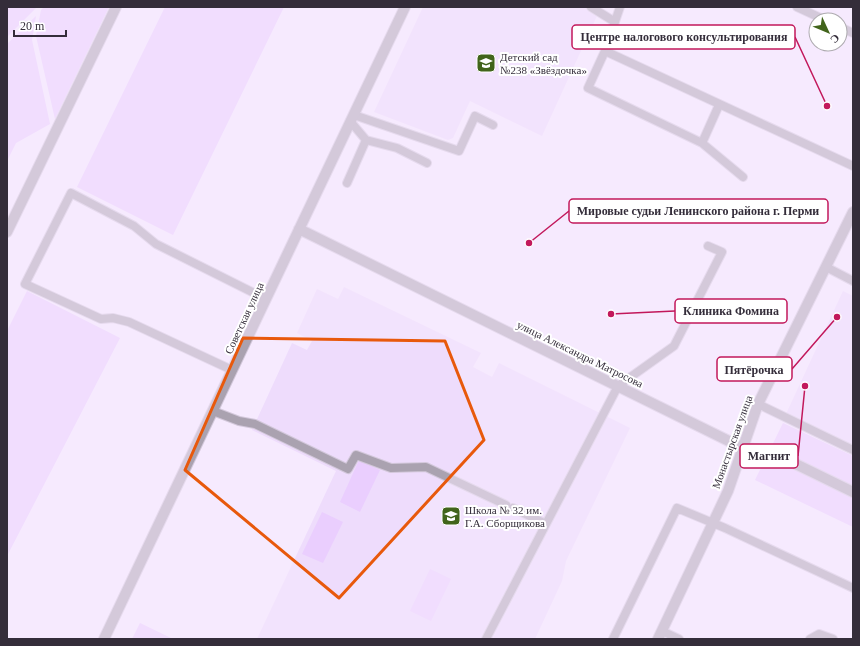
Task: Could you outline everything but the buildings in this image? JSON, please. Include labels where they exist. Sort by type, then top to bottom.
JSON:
[{"type":"street","points":[[7,232],[116,7]]},
{"type":"street","name":"Советская улица","points":[[104,639],[405,7]]},
{"type":"street","name":"Монастырская улица","points":[[660,635],[728,491],[758,404],[853,212]]},
{"type":"street","name":"улица Александра Матросова","points":[[299,229],[743,448],[767,450],[853,492]]},
{"type":"lane","points":[[591,7],[615,22]]},
{"type":"lane","points":[[620,7],[605,51],[588,88],[702,143],[743,177]]},
{"type":"lane","points":[[797,7],[808,12]]},
{"type":"lane","points":[[605,51],[853,166]]},
{"type":"lane","points":[[702,143],[719,105]]},
{"type":"lane","points":[[352,118],[459,151],[475,116],[494,125]]},
{"type":"lane","points":[[352,118],[366,140],[397,148],[427,163]]},
{"type":"lane","points":[[347,183],[366,140]]},
{"type":"lane","points":[[232,370],[129,322],[113,318],[101,319],[25,284],[71,193],[134,226],[156,244],[266,299]]},
{"type":"lane","points":[[486,639],[618,386],[674,346],[722,252],[708,246]]},
{"type":"lane","points":[[826,267],[853,281]]},
{"type":"lane","points":[[758,404],[853,450]]},
{"type":"lane","points":[[213,411],[239,421],[255,424],[348,469],[356,455],[392,468],[426,467],[546,524]]},
{"type":"lane","points":[[613,639],[677,508],[713,523],[853,588]]},
{"type":"lane","points":[[810,639],[819,634],[833,639]]},
{"type":"lane","points":[[660,635],[680,639]]},
{"type":"highlighted area","points":[[243,338],[445,341],[484,440],[339,598],[185,470]]},
{"type":"shaded area","points":[[7,7],[37,7],[7,37]]},
{"type":"shaded area","points":[[44,7],[109,7],[55,119],[36,36],[41,10]]},
{"type":"shaded area","points":[[165,7],[284,7],[173,235],[77,187]]},
{"type":"shaded area","name":"Детский сад №238 «Звёздочка»","points":[[423,7],[601,7],[542,136],[470,101],[453,138],[448,140],[374,112]]},
{"type":"shaded area","points":[[36,16],[32,40],[50,124],[16,143],[7,161],[7,44]]},
{"type":"shaded area","name":"Школа № 32 им. Г.А. Сборщикова","points":[[344,287],[481,353],[473,367],[492,377],[499,363],[630,428],[566,561],[562,581],[535,639],[257,639],[336,471],[252,430],[292,343],[307,350],[312,341],[297,333],[317,289],[338,299]]},
{"type":"shaded area","points":[[27,291],[120,338],[7,556],[7,331]]},
{"type":"shaded area","points":[[843,291],[853,296],[853,446],[786,414]]},
{"type":"shaded area","points":[[783,423],[853,456],[853,527],[755,480]]},
{"type":"shaded area","points":[[359,460],[380,470],[360,512],[340,502]]},
{"type":"shaded area","points":[[322,512],[343,522],[323,563],[302,554]]},
{"type":"shaded area","points":[[430,569],[451,579],[431,621],[410,611]]},
{"type":"shaded area","points":[[140,623],[173,639],[132,639]]},
{"type":"place","name":"Детский сад №238 «Звёздочка»","points":[[486,63]]},
{"type":"place","name":"Центре налогового консультирования","points":[[827,106]]},
{"type":"place","name":"Мировые судьи Ленинского района г. Перми","points":[[529,243]]},
{"type":"place","name":"Клиника Фомина","points":[[611,314]]},
{"type":"place","name":"Пятёрочка","points":[[837,317]]},
{"type":"place","name":"Магнит","points":[[805,386]]},
{"type":"place","name":"Школа № 32 им. Г.А. Сборщикова","points":[[451,516]]}]
